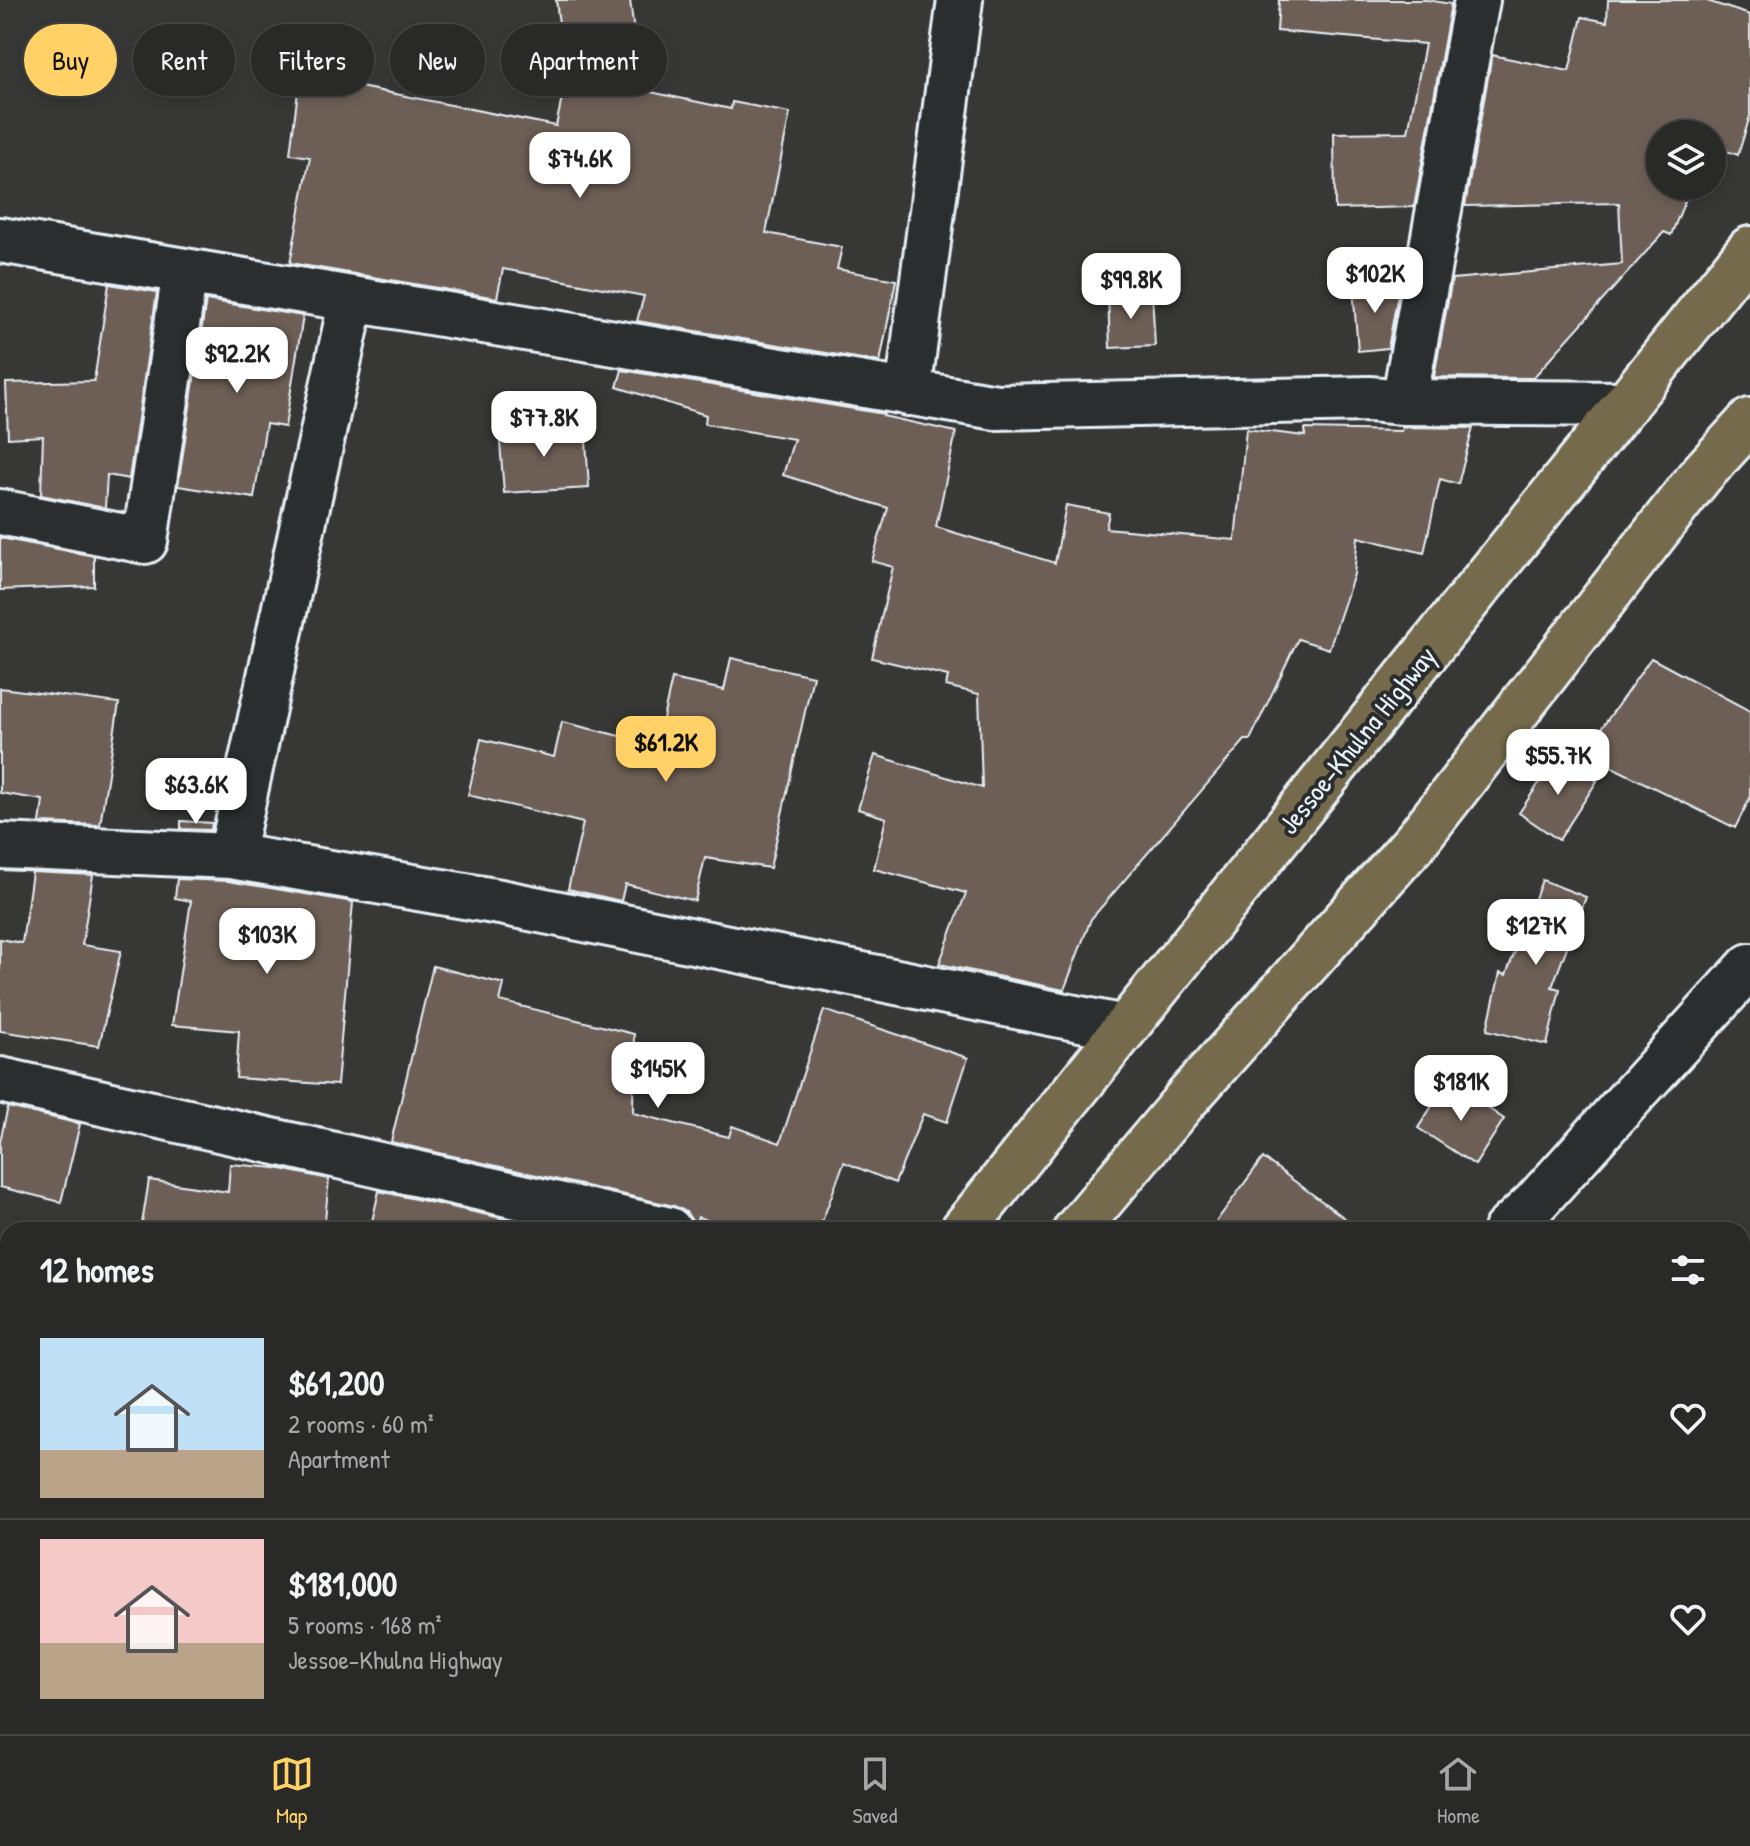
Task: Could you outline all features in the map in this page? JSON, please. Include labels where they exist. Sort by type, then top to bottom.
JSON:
[{"type":"highway","name":"Jessoe-Khulna Highway","points":[[969,1222],[1750,249]]},
{"type":"highway","points":[[1083,1222],[1187,1098],[1415,842],[1700,476],[1750,421]]},
{"type":"street","points":[[908,393],[960,0]]},
{"type":"street","points":[[1404,402],[1477,0]]},
{"type":"street","points":[[0,248],[0,240],[996,407],[1353,400],[1626,404]]},
{"type":"street","points":[[0,512],[145,541],[185,271]]},
{"type":"street","points":[[231,856],[352,299]]},
{"type":"street","points":[[0,846],[231,856],[500,902],[1125,1028]]},
{"type":"street","points":[[1515,1222],[1750,966]]},
{"type":"street","points":[[0,1080],[633,1222]]},
{"type":"building","points":[[556,0],[630,0],[633,24],[559,24]]},
{"type":"building","points":[[1279,0],[1427,0],[1451,4],[1414,207],[1335,209],[1334,133],[1408,132],[1425,44],[1277,31]]},
{"type":"building","points":[[1608,0],[1704,0],[1750,15],[1750,116],[1738,155],[1726,151],[1726,120],[1646,120],[1646,200],[1685,200],[1671,235],[1664,232],[1533,378],[1434,377],[1452,279],[1622,264],[1619,203],[1465,206],[1492,55],[1569,71],[1582,17],[1607,22]]},
{"type":"building","points":[[374,90],[390,93],[390,96],[405,96],[556,126],[562,96],[667,95],[731,109],[732,102],[790,113],[766,233],[842,247],[837,269],[896,280],[880,362],[637,321],[644,296],[503,269],[497,298],[290,263],[310,157],[290,154],[297,96],[374,96]]},
{"type":"building","points":[[1400,283],[1388,348],[1358,351],[1353,288]]},
{"type":"building","points":[[109,284],[157,292],[129,479],[107,475],[105,508],[41,495],[43,436],[8,438],[6,383],[94,381]]},
{"type":"building","points":[[1152,293],[1155,346],[1110,348],[1108,295]]},
{"type":"building","points":[[206,300],[303,316],[285,427],[266,424],[254,498],[178,486]]},
{"type":"building","points":[[622,370],[884,414],[956,432],[936,527],[1055,563],[1066,505],[1109,513],[1106,528],[1235,540],[1246,429],[1305,436],[1305,429],[1401,431],[1403,427],[1473,428],[1458,484],[1440,479],[1424,553],[1358,537],[1354,574],[1329,649],[1298,639],[1250,740],[1245,740],[1091,919],[1064,990],[939,964],[966,893],[874,869],[886,818],[858,809],[875,755],[982,788],[979,694],[946,686],[948,676],[872,658],[893,567],[872,561],[888,508],[783,475],[794,439],[705,424],[706,415],[617,387]]},
{"type":"building","points":[[585,425],[589,488],[504,493],[499,430]]},
{"type":"building","points":[[0,538],[94,556],[94,586],[0,590]]},
{"type":"building","points":[[731,658],[813,676],[770,868],[705,858],[695,901],[625,884],[621,901],[568,889],[583,823],[468,795],[481,739],[554,757],[562,722],[657,745],[672,679],[724,690]]},
{"type":"building","points":[[1651,658],[1750,711],[1750,798],[1735,828],[1584,753]]},
{"type":"building","points":[[0,688],[119,703],[100,825],[40,823],[43,800],[0,793]]},
{"type":"building","points":[[1558,755],[1597,781],[1559,840],[1519,813]]},
{"type":"building","points":[[181,821],[212,823],[211,830],[181,829]]},
{"type":"building","points":[[32,872],[93,875],[82,945],[121,951],[99,1046],[0,1031],[0,939],[22,943]]},
{"type":"building","points":[[177,879],[228,881],[353,902],[337,1085],[236,1078],[239,1031],[172,1025],[191,901],[175,898]]},
{"type":"building","points":[[1542,880],[1586,897],[1552,987],[1560,989],[1547,1045],[1487,1030],[1500,973],[1506,975]]},
{"type":"building","points":[[433,966],[504,984],[500,1001],[634,1034],[633,1113],[729,1137],[732,1126],[780,1143],[824,1010],[968,1058],[947,1122],[923,1114],[895,1183],[844,1162],[822,1222],[713,1222],[698,1217],[696,1222],[693,1222],[686,1212],[674,1206],[391,1142]]},
{"type":"building","points":[[1448,1081],[1504,1119],[1475,1165],[1418,1128]]},
{"type":"building","points":[[8,1107],[80,1124],[61,1202],[0,1187],[0,1141]]},
{"type":"building","points":[[1263,1158],[1350,1222],[1216,1222]]},
{"type":"building","points":[[230,1164],[276,1168],[329,1179],[325,1222],[142,1222],[149,1180],[228,1192]]},
{"type":"building","points":[[379,1191],[519,1222],[372,1222]]}]
